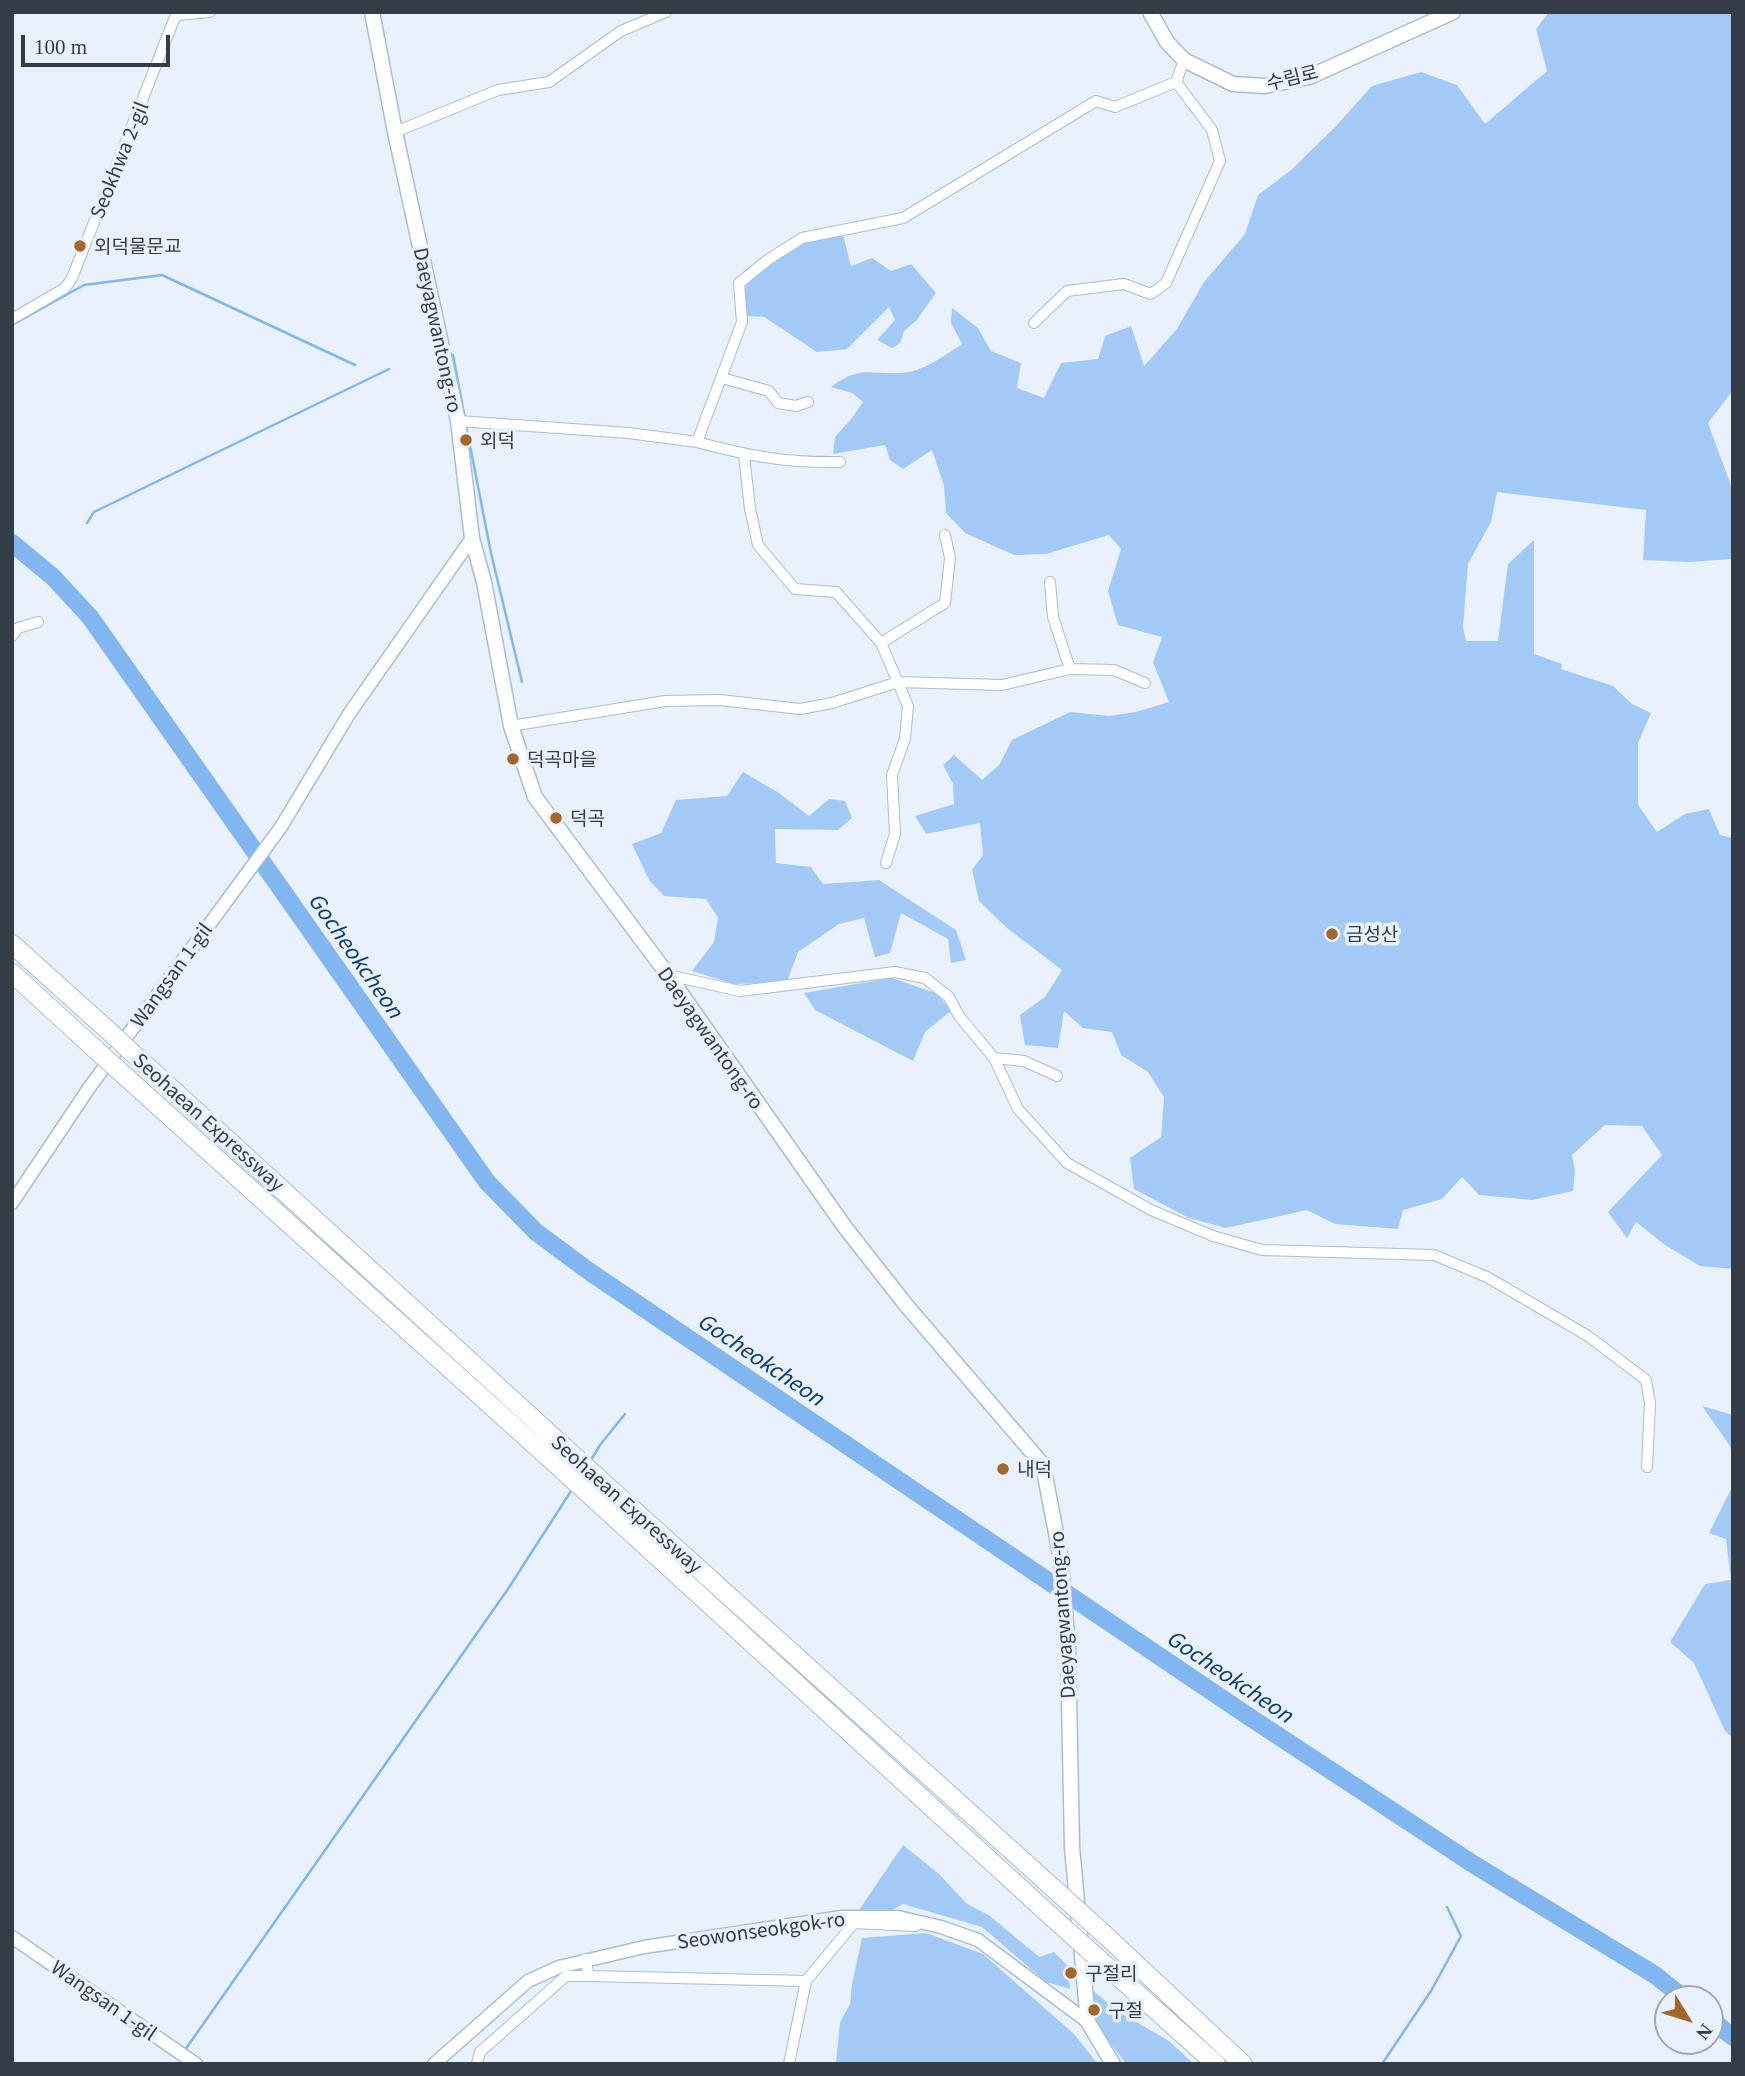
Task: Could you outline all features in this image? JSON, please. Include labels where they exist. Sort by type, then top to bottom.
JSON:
[{"type":"highway","name":"Seohaean Expressway","points":[[12,944],[140,1060],[1053,1918],[1216,2064]]},
{"type":"highway","name":"Seohaean Expressway","points":[[12,974],[126,1077],[563,1458]]},
{"type":"highway","name":"Seohaean Expressway","points":[[604,1496],[1052,1887],[1243,2064]]},
{"type":"main road","name":"Daeyagwantong-ro","points":[[372,12],[395,132],[463,422],[472,538],[484,582],[511,726],[535,797],[668,975],[844,1226],[906,1305],[1043,1465],[1060,1554],[1067,1635],[1072,1847],[1088,2022]]},
{"type":"main road","name":"수림로","points":[[1150,12],[1167,42],[1184,60],[1233,84],[1265,86],[1309,77],[1453,12]]},
{"type":"main road","name":"Seowonseokgok-ro","points":[[1088,2022],[1113,2064]]},
{"type":"street","points":[[177,14],[209,12]]},
{"type":"street","points":[[395,132],[498,90],[548,82],[621,31],[666,12]]},
{"type":"street","name":"Seokhwa 2-gil","points":[[12,319],[65,288],[72,278],[177,14]]},
{"type":"street","points":[[697,442],[742,321],[739,283],[769,259],[803,238],[904,218],[1096,101],[1115,107],[1176,82],[1184,60]]},
{"type":"street","points":[[1034,323],[1067,291],[1124,284],[1151,293],[1166,283],[1220,161],[1212,130],[1176,82]]},
{"type":"street","points":[[722,379],[769,391],[778,403],[796,406],[808,402]]},
{"type":"street","points":[[463,422],[629,433],[697,442],[744,455],[800,463],[840,462]]},
{"type":"street","points":[[744,455],[750,509],[758,545],[796,589],[836,592],[881,643],[908,706],[905,739],[892,775],[895,834],[886,863]]},
{"type":"street","points":[[881,643],[944,603],[950,558],[945,535]]},
{"type":"street","name":"Wangsan 1-gil","points":[[12,1203],[89,1088],[281,827],[349,714],[472,538]]},
{"type":"street","points":[[1050,582],[1053,617],[1070,669]]},
{"type":"street","points":[[12,636],[18,628],[37,622]]},
{"type":"street","points":[[511,726],[665,701],[720,701],[800,709],[832,703],[898,682],[1002,685],[1070,669],[1114,670],[1144,683]]},
{"type":"street","points":[[668,975],[740,991],[895,972],[925,978],[949,997],[959,1016],[994,1058],[1018,1109],[1067,1163],[1151,1210],[1213,1236],[1262,1250],[1434,1255],[1487,1277],[1588,1336],[1646,1380],[1650,1403],[1647,1466]]},
{"type":"street","points":[[994,1058],[1024,1061],[1056,1076]]},
{"type":"street","name":"Seowonseokgok-ro","points":[[434,2064],[528,1981],[563,1971],[585,1959],[644,1947],[842,1917],[898,1917],[942,1927],[978,1940],[1088,2022]]},
{"type":"street","points":[[789,2064],[806,1981],[855,1923],[942,1927]]},
{"type":"street","name":"Wangsan 1-gil","points":[[12,1937],[186,2057]]},
{"type":"street","points":[[585,1959],[589,1976]]},
{"type":"street","points":[[477,2064],[480,2052],[563,1971],[589,1976],[806,1981]]},
{"type":"shaded area","points":[[1549,12],[1733,12],[1733,390],[1708,423],[1733,491],[1733,559],[1688,562],[1643,560],[1646,510],[1497,492],[1491,522],[1468,564],[1463,627],[1466,641],[1498,641],[1508,564],[1534,540],[1534,654],[1562,664],[1561,669],[1613,686],[1632,704],[1651,713],[1638,743],[1638,805],[1657,832],[1685,814],[1709,809],[1720,835],[1733,838],[1733,1269],[1700,1266],[1665,1245],[1636,1222],[1627,1238],[1608,1212],[1662,1155],[1642,1126],[1605,1125],[1572,1155],[1575,1170],[1573,1191],[1532,1200],[1479,1195],[1462,1177],[1442,1199],[1403,1210],[1398,1229],[1335,1224],[1307,1210],[1226,1228],[1189,1218],[1134,1189],[1130,1158],[1161,1137],[1164,1097],[1148,1072],[1121,1055],[1112,1032],[1083,1028],[1064,1011],[1058,1048],[1025,1045],[1020,1015],[1045,997],[1062,970],[1007,928],[979,901],[972,870],[983,855],[980,823],[926,834],[915,816],[954,804],[953,784],[943,765],[954,755],[982,780],[999,765],[1012,740],[1070,712],[1109,716],[1136,712],[1169,702],[1153,662],[1162,637],[1118,625],[1108,591],[1121,549],[1109,535],[1046,554],[1014,555],[965,533],[946,513],[944,486],[932,450],[903,469],[890,460],[885,445],[833,454],[835,437],[863,402],[852,393],[831,387],[851,375],[860,373],[915,371],[950,352],[962,344],[951,323],[952,308],[978,328],[991,351],[1021,363],[1017,388],[1044,398],[1061,363],[1098,359],[1105,336],[1131,326],[1144,366],[1177,329],[1204,282],[1245,234],[1258,195],[1290,171],[1372,86],[1421,72],[1457,85],[1485,124],[1547,71],[1536,29]]},
{"type":"shaded area","points":[[843,235],[851,266],[872,258],[891,271],[911,264],[936,293],[916,321],[904,331],[900,343],[892,348],[877,340],[895,320],[889,307],[847,349],[817,352],[764,317],[746,316],[747,281],[801,244]]},
{"type":"shaded area","points":[[743,772],[779,793],[809,816],[829,799],[845,801],[852,818],[838,830],[775,829],[776,863],[811,867],[823,884],[879,880],[956,930],[966,960],[951,963],[948,939],[901,913],[890,953],[875,957],[864,918],[839,924],[798,952],[787,982],[734,984],[692,971],[714,942],[718,918],[706,899],[664,896],[649,880],[632,844],[661,833],[676,800],[727,796]]},
{"type":"shaded area","points":[[892,978],[938,994],[951,1011],[925,1032],[913,1061],[815,1010],[804,993]]},
{"type":"shaded area","points":[[1702,1406],[1733,1415],[1733,1458],[1730,1446]]},
{"type":"shaded area","points":[[1733,1485],[1733,1738],[1725,1731],[1694,1663],[1670,1642],[1705,1584],[1731,1580],[1726,1539],[1709,1533]]},
{"type":"shaded area","points":[[903,1845],[939,1874],[966,1903],[990,1916],[1039,1957],[1054,1952],[1068,1966],[1070,1989],[1046,1982],[982,1927],[903,1904],[891,1911],[859,1910]]},
{"type":"shaded area","points":[[926,1933],[983,1954],[1074,2034],[1098,2064],[836,2064],[840,2022],[850,2004],[862,1938]]},
{"type":"shaded area","points":[[1090,1988],[1119,2012],[1169,2041],[1194,2064],[1126,2064],[1095,2023]]},
{"type":"waterway","points":[[12,325],[84,285],[162,275],[355,365]]},
{"type":"waterway","points":[[453,355],[465,419]]},
{"type":"waterway","points":[[87,523],[94,512],[389,369]]},
{"type":"waterway","points":[[466,425],[491,553],[522,682]]},
{"type":"waterway","name":"Gocheokcheon","points":[[12,543],[53,577],[90,617],[487,1182],[536,1232],[590,1272],[1251,1718],[1473,1864],[1668,1985]]},
{"type":"waterway","points":[[590,1462],[625,1414]]},
{"type":"waterway","points":[[185,2050],[508,1589],[573,1488]]},
{"type":"waterway","points":[[1382,2064],[1431,1991],[1461,1936],[1447,1907]]},
{"type":"waterway","name":"Gocheokcheon","points":[[1724,2030],[1733,2037]]},
{"type":"place","name":"외덕물문교","points":[[80,246]]},
{"type":"place","name":"외덕","points":[[466,440]]},
{"type":"place","name":"덕곡마을","points":[[513,759]]},
{"type":"place","name":"덕곡","points":[[556,818]]},
{"type":"place","name":"금성산","points":[[1332,934]]},
{"type":"place","name":"내덕","points":[[1003,1469]]},
{"type":"place","name":"구절리","points":[[1071,1973]]},
{"type":"place","name":"구절","points":[[1094,2010]]}]
